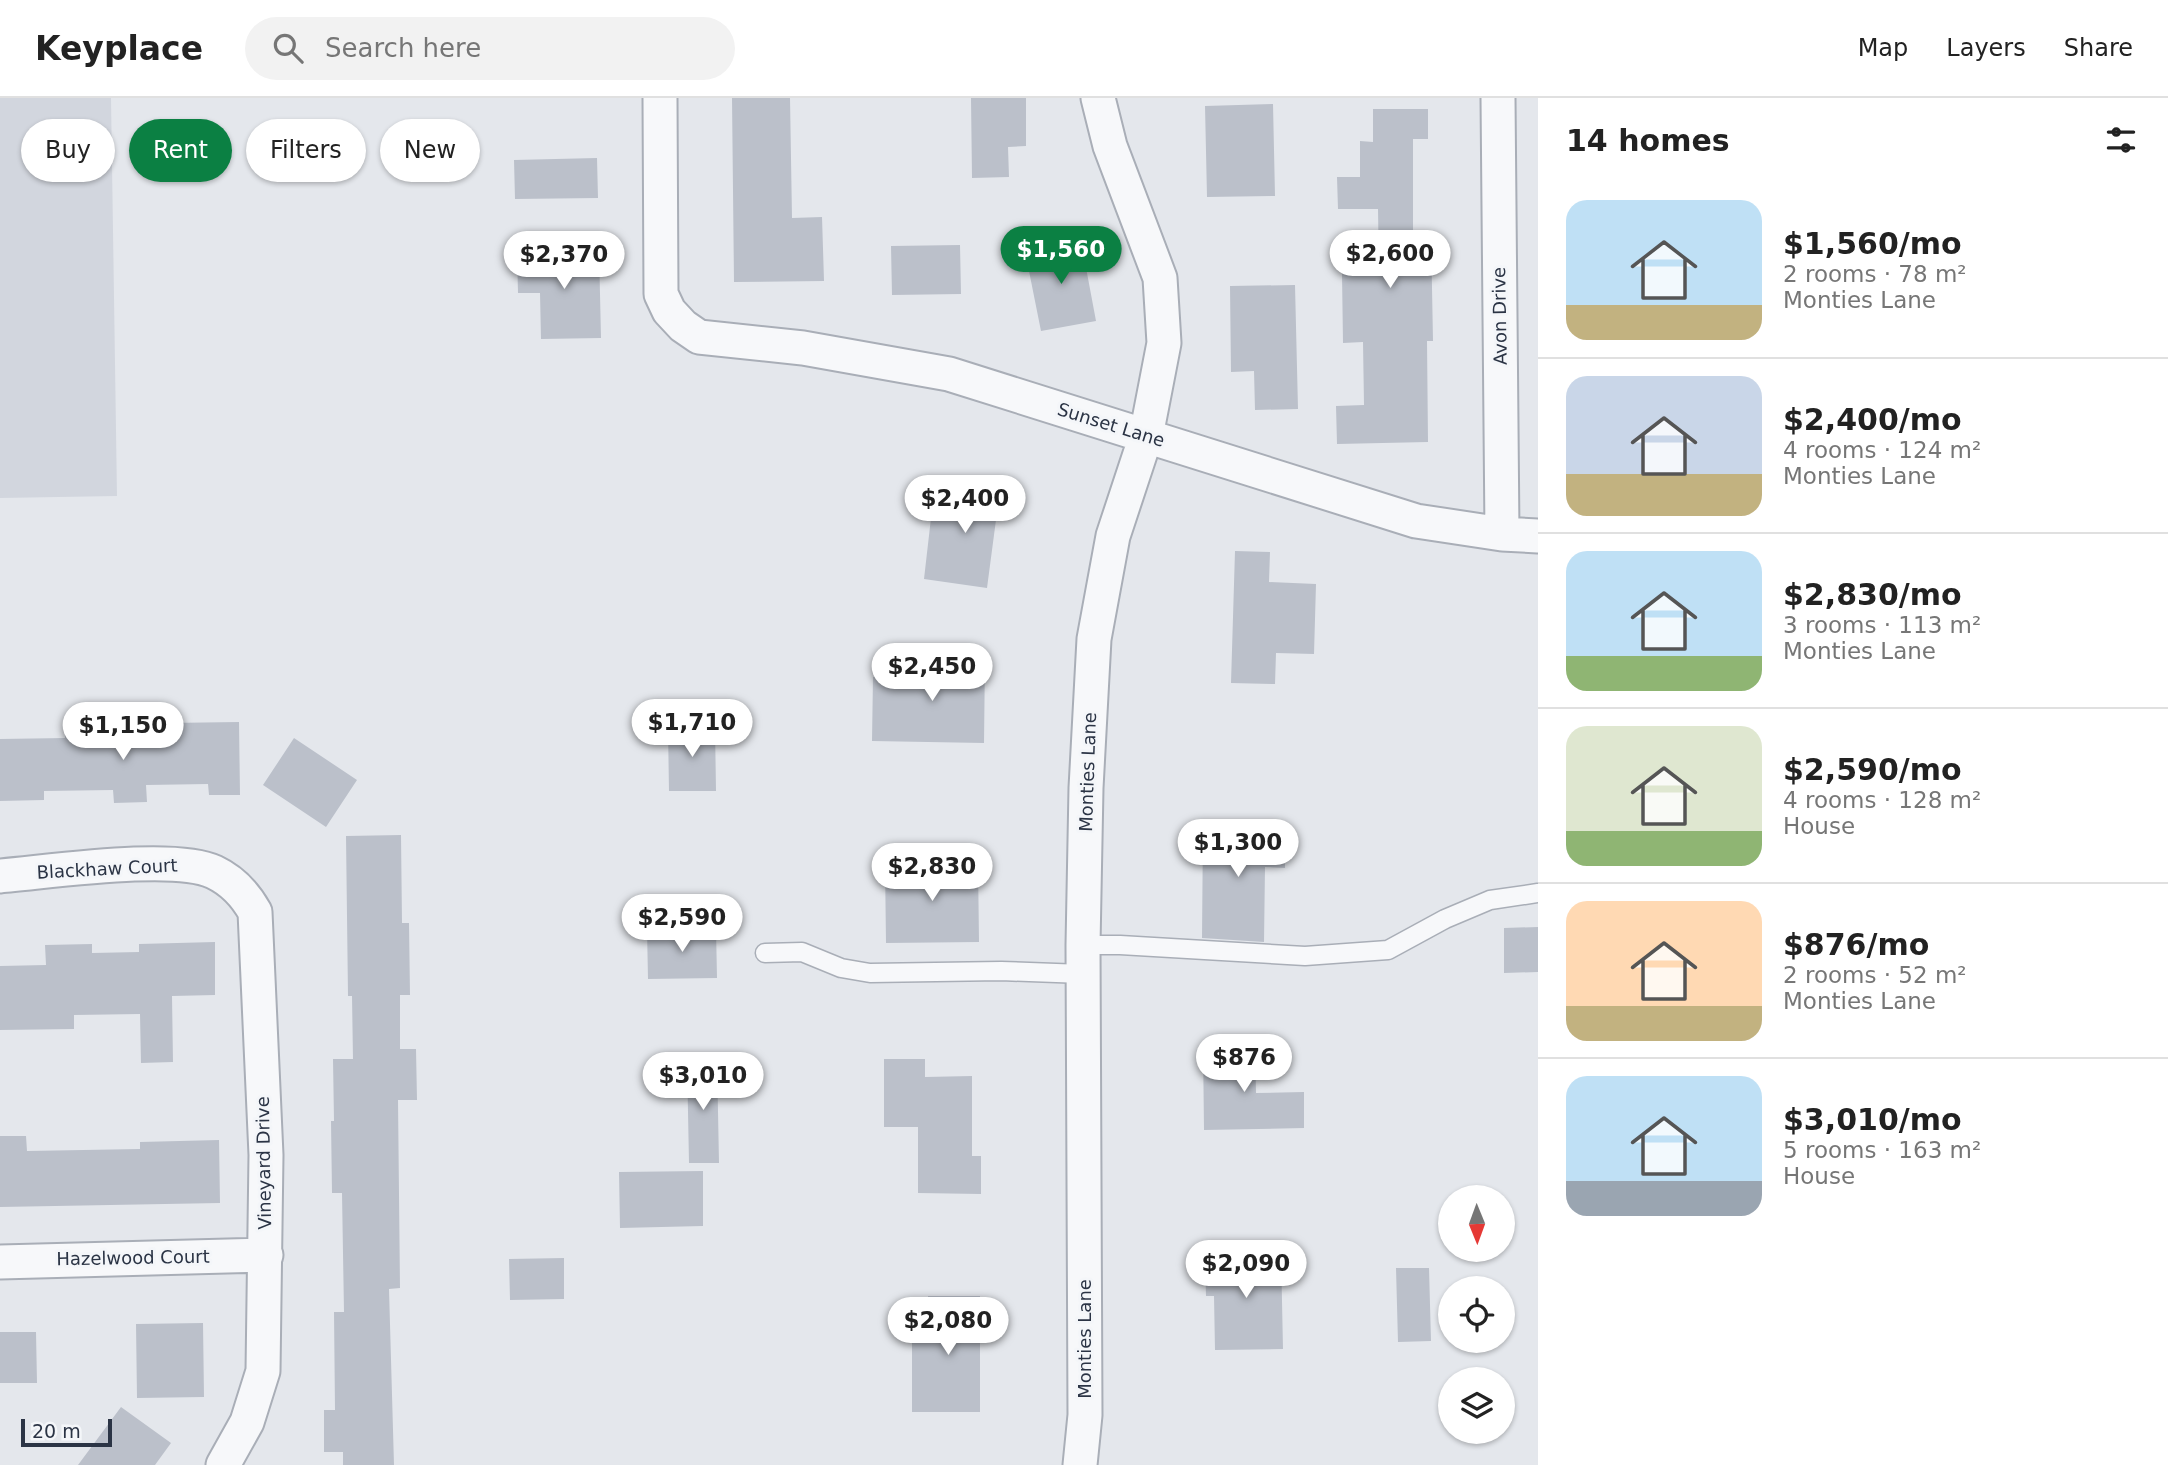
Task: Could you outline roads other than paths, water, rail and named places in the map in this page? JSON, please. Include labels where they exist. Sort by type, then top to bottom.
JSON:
[{"type":"street","name":"Sunset Lane","points":[[660,98],[660,294],[669,311],[683,326],[699,337],[803,348],[949,374],[1416,521],[1502,534],[1538,536]]},
{"type":"street","name":"Monties Lane","points":[[1080,1465],[1084,1415],[1083,959],[1086,788],[1094,639],[1113,536],[1146,436],[1164,344],[1160,278],[1110,146],[1098,98]]},
{"type":"street","name":"Avon Drive","points":[[1498,98],[1502,534]]},
{"type":"street","name":"Blackhaw Court","points":[[0,876],[175,863],[213,871]]},
{"type":"street","name":"Vineyard Drive","points":[[213,871],[245,892],[255,912],[266,1155],[263,1371],[247,1422],[223,1465]]},
{"type":"street","name":"Hazelwood Court","points":[[0,1262],[266,1255]]},
{"type":"lane","points":[[765,953],[802,952],[841,968],[870,973],[1001,971],[1083,959],[1120,944],[1304,956],[1388,950],[1445,919],[1490,900],[1538,893]]}]
